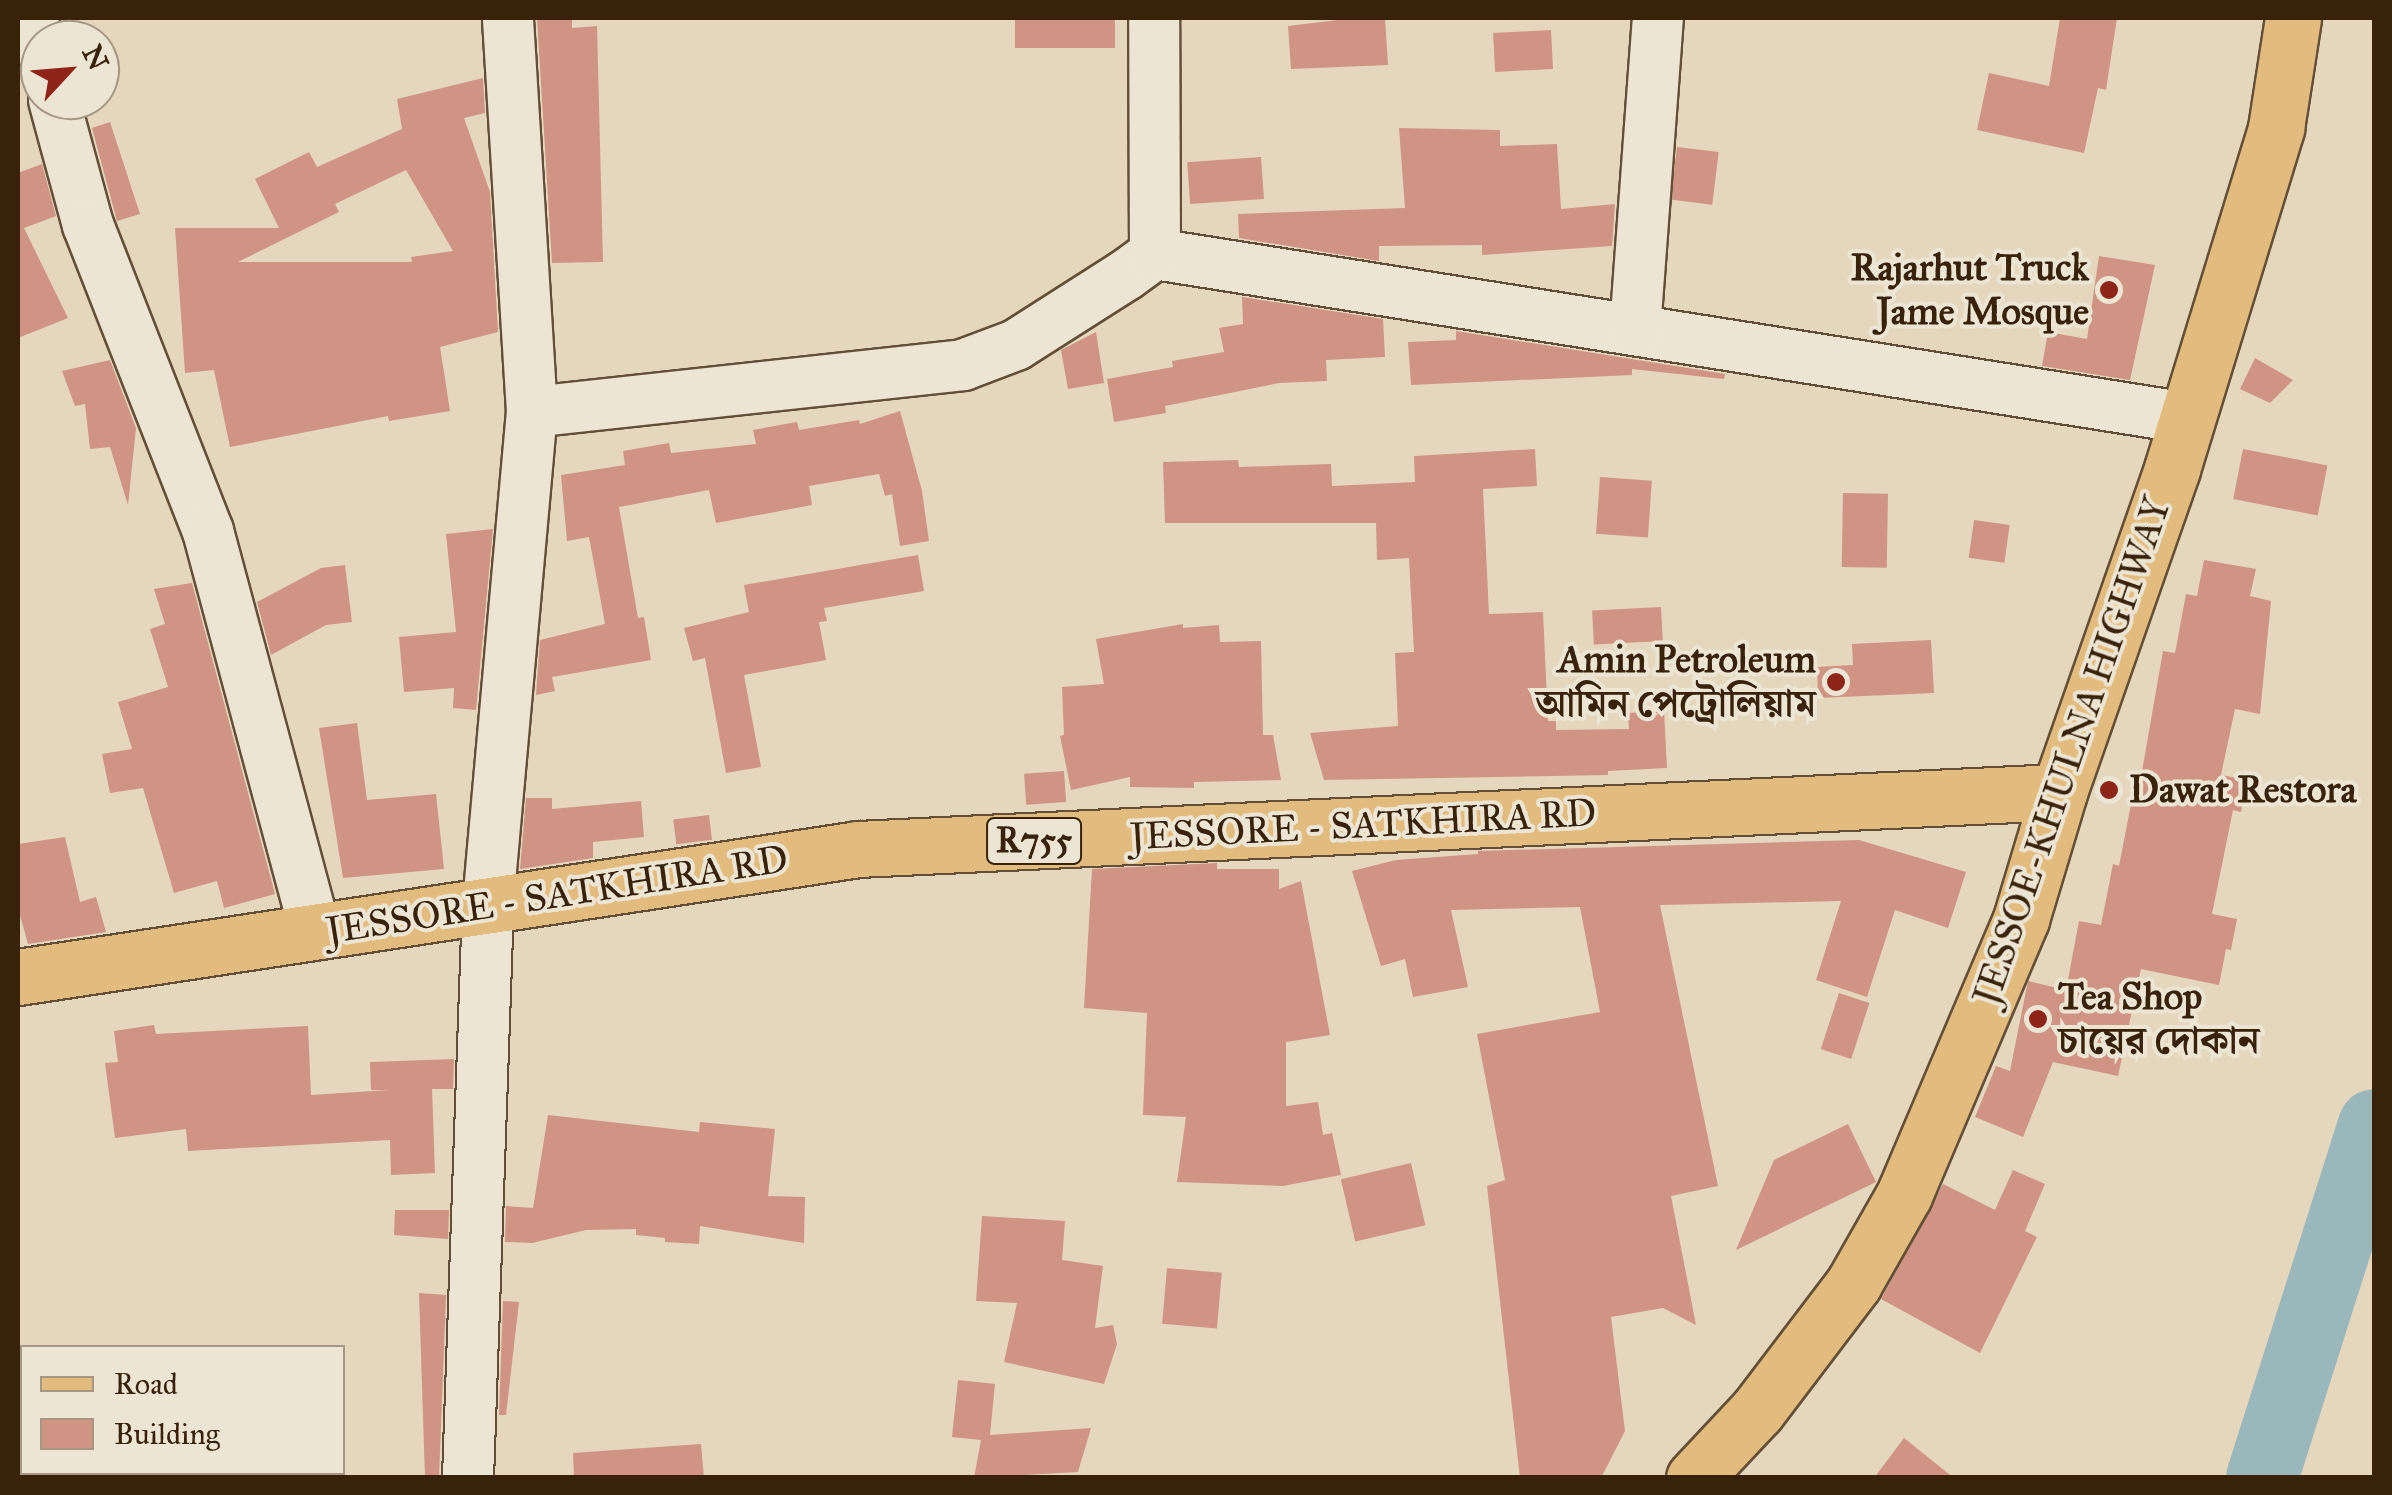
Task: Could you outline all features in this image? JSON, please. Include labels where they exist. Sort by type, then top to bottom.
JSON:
[{"type":"main road","name":"JESSOE-KHULNA HIGHWAY","points":[[1694,1478],[1757,1411],[1854,1283],[1904,1195],[2021,919],[2058,792],[2187,418],[2276,128],[2294,18]]},
{"type":"main road","name":"JESSORE - SATKHIRA RD","points":[[18,977],[858,849],[2058,792]]},
{"type":"street","points":[[468,1478],[488,904],[532,412],[508,18]]},
{"type":"street","points":[[1154,18],[1155,254]]},
{"type":"street","points":[[1634,330],[1658,18]]},
{"type":"street","points":[[59,120],[88,226],[208,531],[315,931]]},
{"type":"street","points":[[532,412],[963,365],[1016,345],[1155,254],[2187,418]]},
{"type":"building","points":[[537,18],[572,18],[572,28],[597,26],[603,262],[552,263]]},
{"type":"building","points":[[1015,18],[1115,18],[1115,48],[1015,48]]},
{"type":"building","points":[[1385,18],[1388,65],[1291,69],[1288,26]]},
{"type":"building","points":[[2060,18],[2117,18],[2106,90],[2098,88],[2084,153],[1977,130],[1989,73],[2049,86]]},
{"type":"building","points":[[1551,30],[1553,69],[1495,72],[1493,33]]},
{"type":"building","points":[[483,78],[485,113],[464,118],[490,192],[498,332],[440,347],[450,411],[389,421],[388,416],[230,447],[214,370],[185,373],[175,228],[279,228],[255,179],[309,152],[317,167],[402,129],[397,99]],"holes":[[[406,170],[453,251],[411,257],[412,262],[238,262],[339,212],[335,204]]]},
{"type":"building","points":[[110,122],[140,214],[117,221],[92,128]]},
{"type":"building","points":[[1399,128],[1500,130],[1500,146],[1557,144],[1561,209],[1615,204],[1612,246],[1482,255],[1482,245],[1379,246],[1379,261],[1239,238],[1238,214],[1405,208]]},
{"type":"building","points":[[1677,147],[1719,152],[1712,205],[1671,200]]},
{"type":"building","points":[[1261,157],[1264,199],[1190,204],[1187,162]]},
{"type":"building","points":[[42,164],[56,216],[24,228],[68,318],[18,338],[18,173]]},
{"type":"building","points":[[2099,256],[2155,265],[2130,380],[2042,366],[2048,332],[2087,339]]},
{"type":"building","points":[[1242,297],[1383,319],[1385,357],[1326,360],[1327,381],[1279,383],[1165,406],[1166,413],[1114,422],[1107,379],[1173,367],[1172,361],[1224,352],[1219,328],[1243,324]]},
{"type":"building","points":[[1456,331],[1725,374],[1724,379],[1632,369],[1632,375],[1411,385],[1408,342],[1456,340]]},
{"type":"building","points":[[1096,332],[1104,383],[1068,389],[1061,350]]},
{"type":"building","points":[[2255,358],[2293,380],[2270,403],[2240,389]]},
{"type":"building","points":[[110,360],[136,428],[128,505],[110,447],[90,449],[85,404],[75,406],[62,371]]},
{"type":"building","points":[[900,411],[922,491],[929,541],[900,546],[892,494],[885,496],[879,474],[809,486],[812,505],[716,523],[709,490],[619,507],[638,618],[644,617],[651,660],[552,677],[555,691],[536,695],[540,640],[605,624],[589,537],[567,541],[561,475],[625,465],[623,451],[669,443],[671,453],[756,444],[753,430],[797,422],[799,430],[859,420],[860,424]]},
{"type":"building","points":[[1535,449],[1537,486],[1483,489],[1489,614],[1543,612],[1548,721],[1556,721],[1556,730],[1629,729],[1628,713],[1664,711],[1667,768],[1608,771],[1608,775],[1324,780],[1310,733],[1398,726],[1395,653],[1414,652],[1409,558],[1377,560],[1376,523],[1165,523],[1163,462],[1238,460],[1239,467],[1331,464],[1332,486],[1415,482],[1414,456]]},
{"type":"building","points":[[2243,449],[2327,465],[2318,515],[2233,499]]},
{"type":"building","points":[[1600,477],[1652,481],[1648,537],[1596,534]]},
{"type":"building","points":[[1843,493],[1888,494],[1887,568],[1842,567]]},
{"type":"building","points":[[1974,520],[2010,525],[2004,563],[1969,558]]},
{"type":"building","points":[[493,529],[476,710],[453,708],[454,688],[404,692],[399,637],[456,632],[446,534]]},
{"type":"building","points":[[918,555],[924,591],[824,608],[827,621],[819,622],[826,660],[744,675],[761,767],[726,773],[705,658],[693,661],[684,628],[749,612],[744,585]]},
{"type":"building","points":[[2204,560],[2256,569],[2250,596],[2271,601],[2260,714],[2235,709],[2221,775],[2247,780],[2241,812],[2233,810],[2212,914],[2237,919],[2231,950],[2226,949],[2219,985],[2141,969],[2118,1076],[2053,1062],[2023,1137],[1975,1117],[1996,1066],[2010,1071],[2028,981],[2066,990],[2079,921],[2101,925],[2113,864],[2119,866],[2132,799],[2137,800],[2163,651],[2175,653],[2186,594],[2197,596]]},
{"type":"building","points":[[345,565],[352,622],[326,625],[271,655],[257,602],[321,568]]},
{"type":"building","points":[[192,583],[275,894],[224,908],[217,881],[174,893],[143,788],[110,793],[102,754],[132,749],[118,702],[168,687],[150,629],[165,624],[154,589]]},
{"type":"building","points":[[1661,607],[1663,641],[1594,645],[1592,611]]},
{"type":"building","points":[[1183,624],[1183,628],[1219,625],[1220,642],[1261,641],[1263,735],[1273,735],[1281,780],[1194,782],[1194,788],[1130,787],[1130,777],[1071,790],[1060,736],[1064,735],[1062,687],[1104,684],[1096,639]]},
{"type":"building","points":[[1931,640],[1934,693],[1818,698],[1817,667],[1853,665],[1852,644]]},
{"type":"building","points":[[357,723],[367,800],[436,794],[444,869],[343,878],[319,728]]},
{"type":"building","points":[[1064,771],[1066,802],[1026,805],[1024,774]]},
{"type":"building","points":[[526,798],[552,798],[552,809],[641,801],[644,837],[593,842],[593,858],[520,869]]},
{"type":"building","points":[[709,815],[712,840],[676,844],[673,819]]},
{"type":"building","points":[[65,837],[80,902],[96,897],[106,932],[28,944],[18,908],[18,844]]},
{"type":"building","points":[[1859,840],[1966,872],[1948,928],[1895,910],[1867,997],[1816,980],[1841,901],[1660,905],[1718,1186],[1671,1196],[1696,1325],[1663,1308],[1611,1317],[1625,1431],[1601,1478],[1520,1478],[1487,1186],[1505,1180],[1477,1034],[1600,1012],[1580,907],[1451,910],[1468,987],[1413,997],[1405,959],[1381,966],[1352,871],[1396,860],[1478,851]]},
{"type":"building","points":[[1217,863],[1217,869],[1279,869],[1279,889],[1301,881],[1330,1035],[1286,1042],[1286,1106],[1318,1102],[1323,1135],[1332,1133],[1341,1175],[1283,1186],[1177,1182],[1186,1117],[1143,1115],[1147,1013],[1084,1008],[1092,869]]},
{"type":"building","points":[[1839,993],[1869,1003],[1851,1059],[1821,1049]]},
{"type":"building","points":[[154,1025],[156,1034],[308,1026],[311,1095],[389,1090],[371,1090],[370,1062],[454,1059],[453,1089],[432,1089],[435,1173],[391,1175],[390,1140],[188,1151],[186,1129],[115,1138],[105,1063],[118,1062],[114,1031]]},
{"type":"building","points":[[548,1115],[699,1132],[700,1122],[775,1129],[768,1196],[805,1197],[804,1243],[700,1226],[699,1244],[665,1242],[665,1238],[636,1235],[636,1229],[586,1230],[532,1243],[505,1242],[506,1206],[533,1208]]},
{"type":"building","points":[[1848,1124],[1876,1182],[1736,1250],[1774,1160]]},
{"type":"building","points":[[1411,1163],[1425,1225],[1355,1242],[1341,1179]]},
{"type":"building","points":[[2013,1170],[2045,1184],[2025,1231],[2037,1237],[1980,1353],[1881,1299],[1943,1184],[1995,1210]]},
{"type":"building","points":[[395,1210],[449,1210],[448,1239],[394,1235]]},
{"type":"building","points":[[982,1216],[1065,1221],[1062,1260],[1103,1266],[1095,1328],[1113,1325],[1117,1344],[1104,1384],[1004,1362],[1017,1303],[976,1301]]},
{"type":"building","points":[[1167,1268],[1222,1273],[1217,1329],[1162,1324]]},
{"type":"building","points":[[419,1293],[446,1295],[439,1478],[425,1478]]},
{"type":"building","points":[[503,1301],[519,1302],[506,1415],[499,1415]]},
{"type":"building","points":[[958,1380],[995,1384],[990,1435],[1091,1428],[1078,1472],[974,1478],[981,1440],[952,1437]]},
{"type":"building","points":[[1904,1438],[1954,1478],[1874,1478]]},
{"type":"building","points":[[701,1444],[704,1478],[574,1478],[573,1453]]},
{"type":"waterway","points":[[2262,1478],[2374,1125]]},
{"type":"place","name":"Rajarhut Truck Jame Mosque","points":[[2109,290]]},
{"type":"place","name":"Amin Petroleum আমিন পেট্রোলিয়াম","points":[[1836,682]]},
{"type":"place","name":"Dawat Restora","points":[[2109,790]]},
{"type":"place","name":"Tea Shop চায়ের দোকান","points":[[2038,1019]]}]
